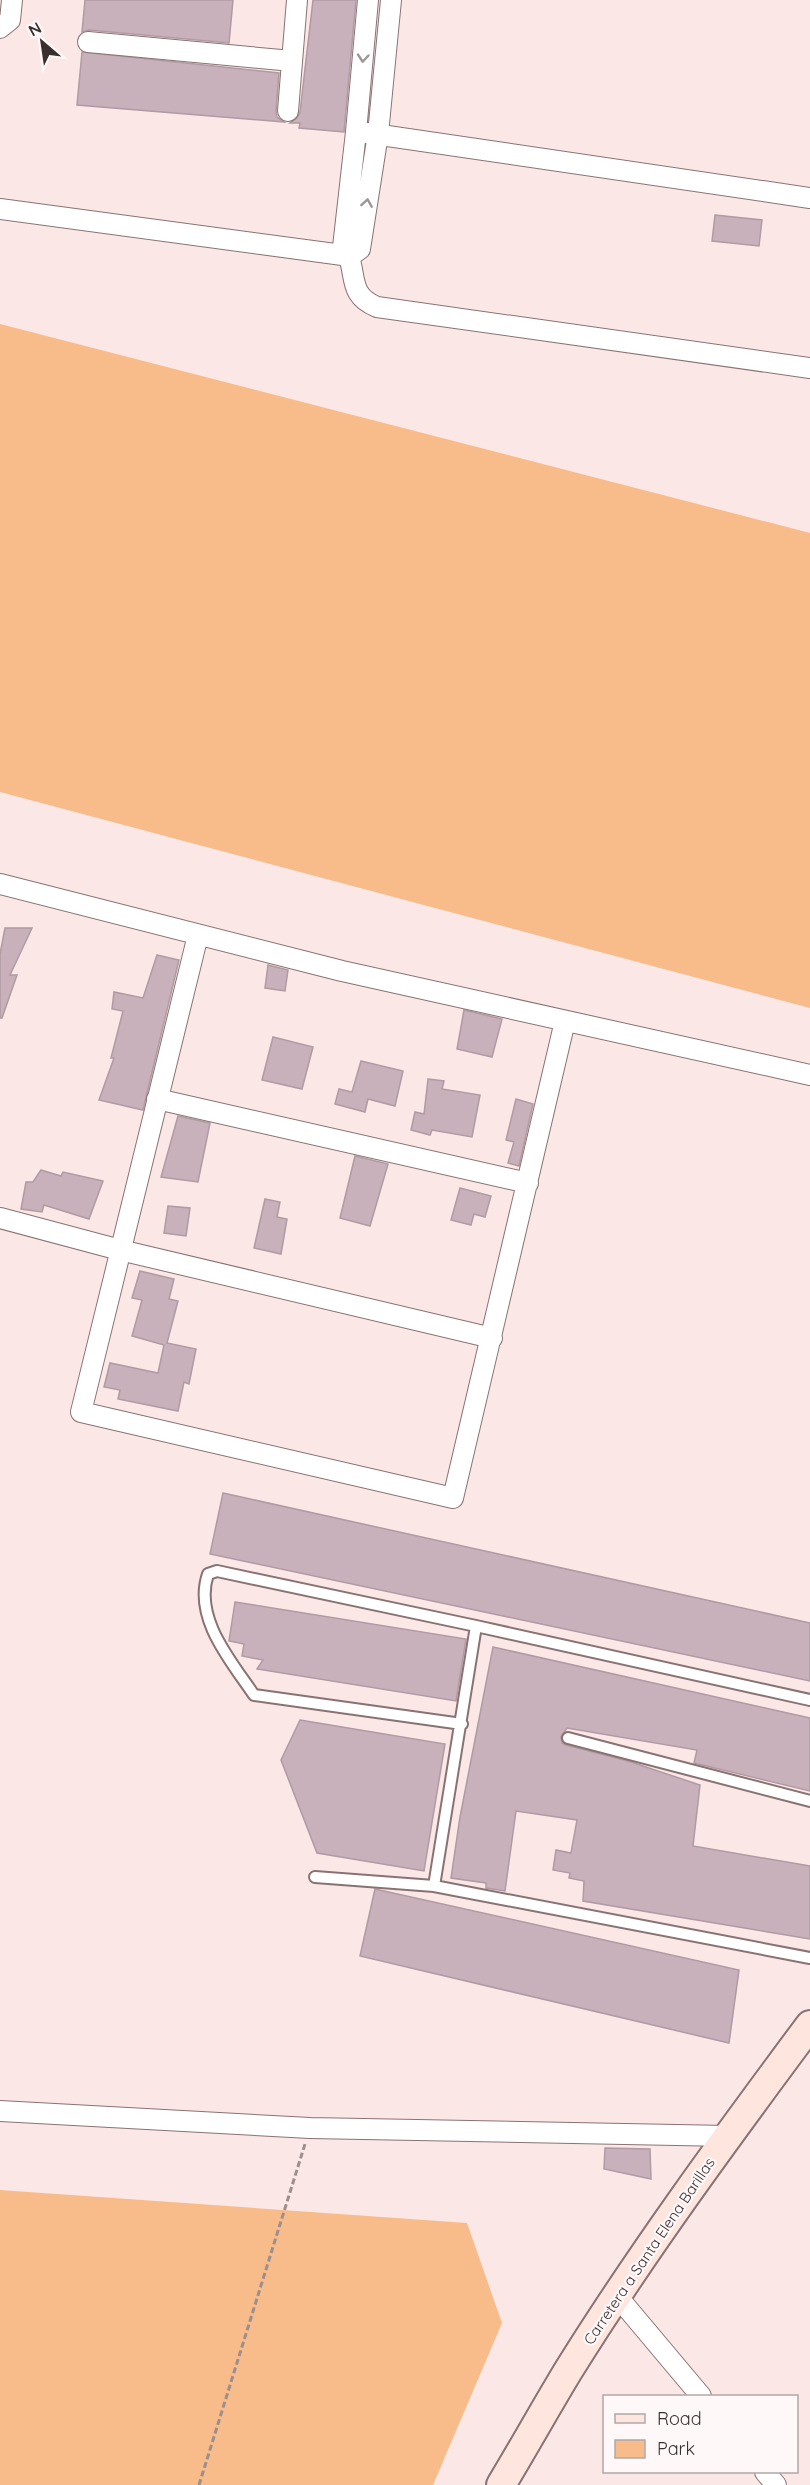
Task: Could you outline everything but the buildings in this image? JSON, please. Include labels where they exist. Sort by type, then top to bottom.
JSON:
[{"type":"main road","name":"Carretera a Santa Elena Barillas","points":[[501,2485],[568,2372],[617,2296],[728,2136],[810,2025]]},
{"type":"street","points":[[0,28],[9,20],[12,0]]},
{"type":"street","points":[[288,111],[297,0]]},
{"type":"street","points":[[0,209],[350,256],[360,249],[378,134],[391,8],[368,8],[343,247],[350,256],[354,286],[358,294],[369,304],[377,307],[810,368]]},
{"type":"street","points":[[88,42],[292,61]]},
{"type":"street","points":[[356,132],[810,198]]},
{"type":"street","points":[[0,884],[198,935],[565,1021],[810,1075]]},
{"type":"street","points":[[198,935],[81,1412],[453,1498],[565,1021]]},
{"type":"street","points":[[157,1099],[528,1183]]},
{"type":"street","points":[[0,1218],[120,1250],[492,1338]]},
{"type":"street","points":[[0,2111],[310,2128],[728,2136]]},
{"type":"street","points":[[617,2296],[699,2395]]},
{"type":"street","points":[[766,2473],[776,2485]]},
{"type":"lane","points":[[462,1724],[254,1695],[216,1637],[208,1619],[205,1584],[208,1574],[217,1572],[476,1626],[810,1700]]},
{"type":"lane","points":[[434,1886],[462,1724],[476,1626]]},
{"type":"lane","points":[[568,1738],[810,1801]]},
{"type":"lane","points":[[315,1877],[434,1886],[810,1958]]},
{"type":"path","points":[[199,2485],[310,2128]]},
{"type":"green space","points":[[0,324],[810,533],[810,1008],[0,792]]},
{"type":"green space","points":[[0,2190],[467,2223],[502,2323],[433,2485],[0,2485]]}]
